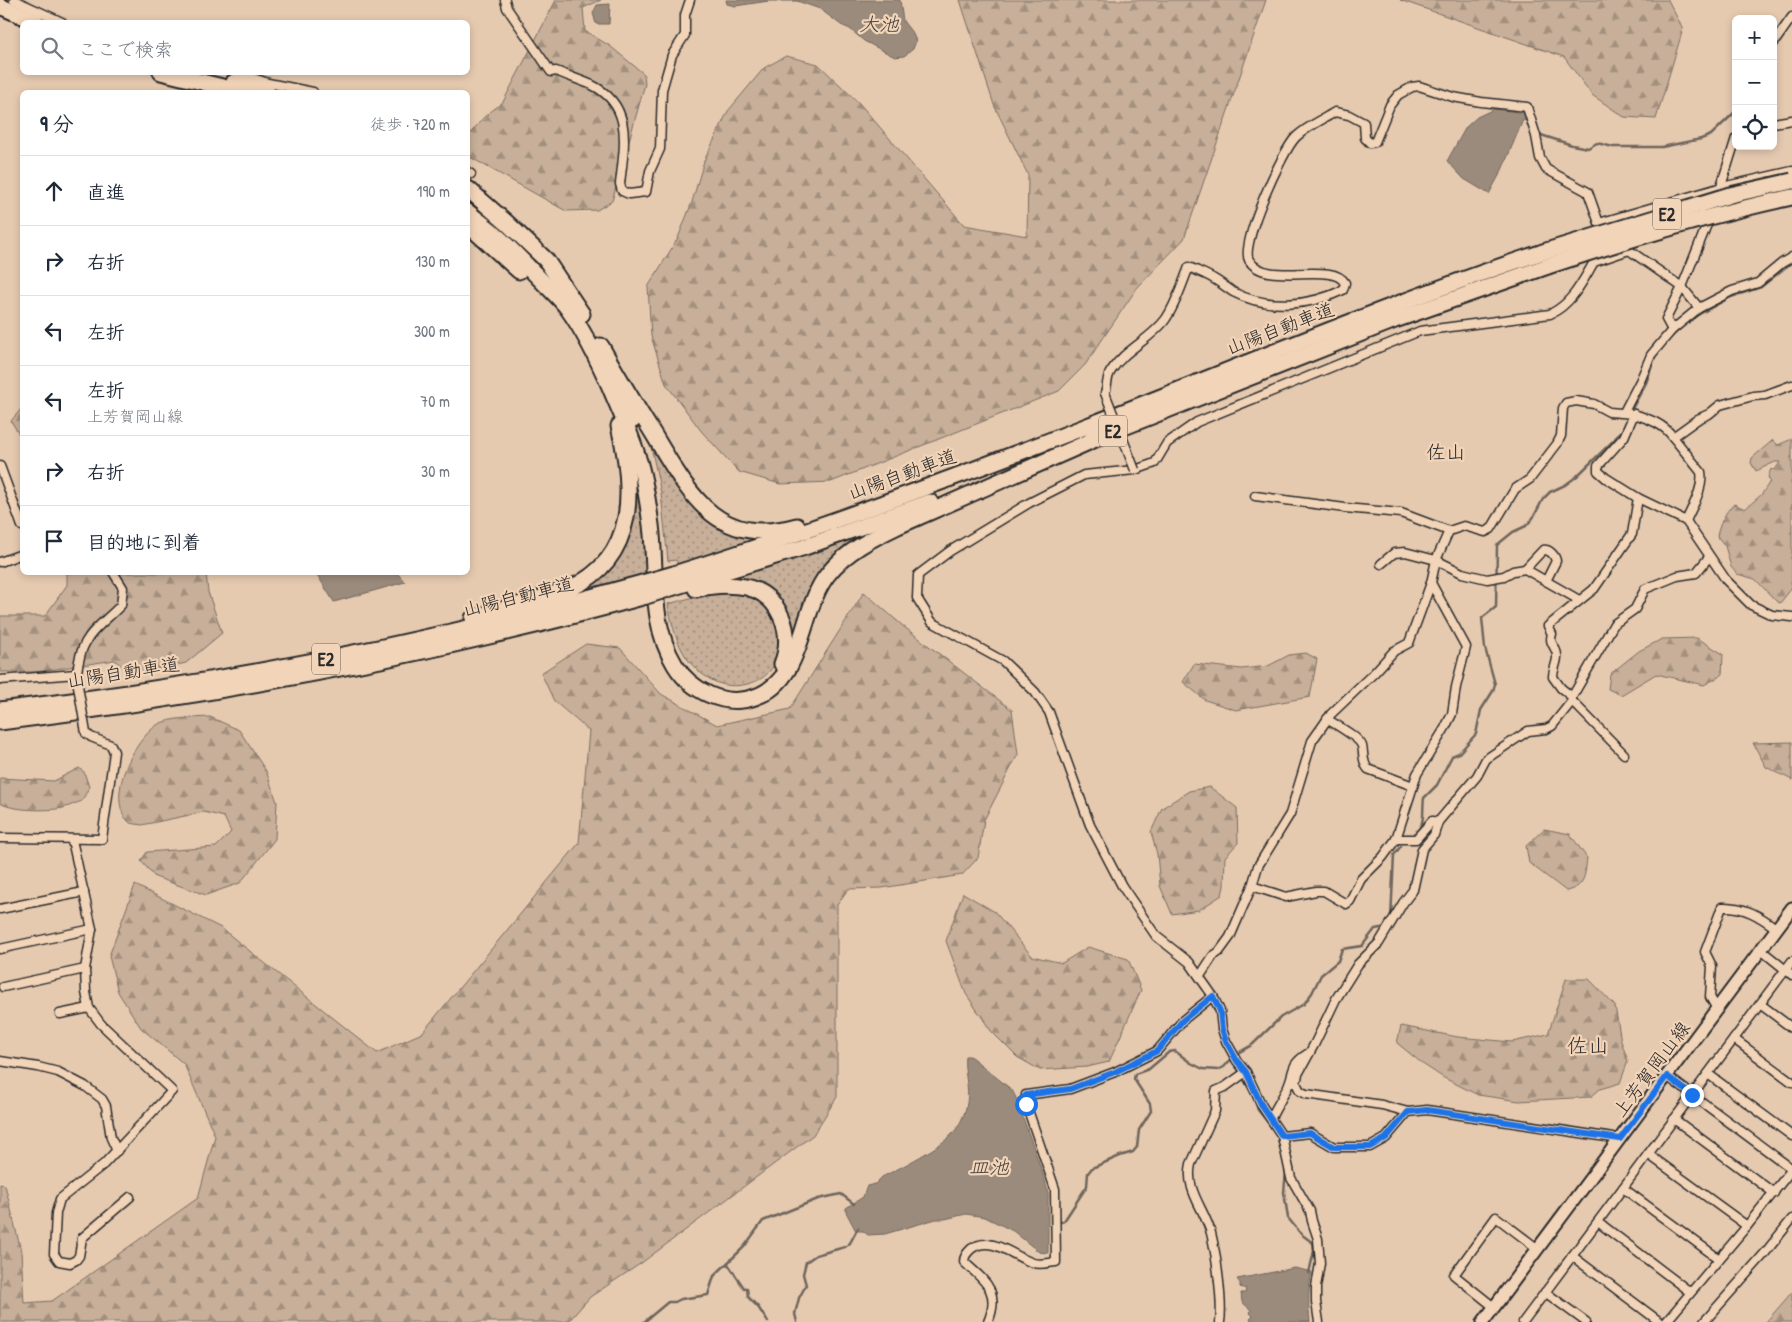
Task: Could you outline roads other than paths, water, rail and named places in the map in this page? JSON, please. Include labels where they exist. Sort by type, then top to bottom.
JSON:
[{"type":"highway","points":[[0,6],[32,20]]},
{"type":"highway","points":[[0,14],[20,24]]},
{"type":"highway","points":[[173,75],[235,90]]},
{"type":"highway","points":[[205,75],[261,90]]},
{"type":"highway","name":"山陽自動車道","points":[[0,710],[187,683],[351,654],[646,589],[674,585],[804,547],[1100,437],[1651,218],[1730,196],[1792,182]]},
{"type":"highway","points":[[470,191],[546,260],[594,351],[681,481],[701,505],[721,520],[745,530],[769,531],[817,521],[836,520]]},
{"type":"highway","points":[[470,197],[503,228],[570,304]]},
{"type":"highway","name":"山陽自動車道","points":[[674,585],[749,551],[1081,429],[1388,308],[1546,259],[1792,197]]},
{"type":"highway","points":[[470,214],[496,235],[570,304]]},
{"type":"highway","points":[[470,227],[517,269],[570,304]]},
{"type":"highway","points":[[615,383],[640,468],[651,526],[659,626],[667,649],[675,666],[693,686],[713,697],[728,700],[755,698],[766,692],[786,672],[794,656],[819,588],[829,573],[845,557],[873,538],[898,526],[1100,437]]},
{"type":"highway","points":[[615,383],[645,456],[654,494],[660,539],[663,606],[673,644],[680,658],[688,670],[707,686],[730,693],[754,689],[766,682],[781,665],[786,653],[787,644],[785,622],[770,601],[761,593],[748,588],[721,585],[706,587],[674,585],[646,589]]},
{"type":"highway","points":[[351,654],[571,588],[598,571],[610,558],[620,542],[625,525],[628,497],[626,461],[615,383]]},
{"type":"highway","name":"山陽自動車道","points":[[0,722],[188,695],[406,655],[559,620],[646,589]]},
{"type":"main road","name":"上芳賀岡山線","points":[[1483,1322],[1792,908]]},
{"type":"street","points":[[14,0],[58,20]]},
{"type":"street","points":[[505,0],[508,8],[550,72],[556,71],[593,86],[609,98],[621,114],[625,137],[620,184],[622,191],[629,194],[646,192],[650,171],[660,149],[662,90],[672,55],[685,35],[685,15],[690,0]]},
{"type":"street","points":[[1777,38],[1792,17]]},
{"type":"street","points":[[245,75],[268,83],[303,90]]},
{"type":"street","points":[[1135,470],[1105,393],[1111,371],[1123,357],[1150,336],[1166,319],[1175,303],[1189,267],[1214,278],[1234,292],[1256,301],[1291,304],[1304,303],[1343,290],[1345,283],[1343,278],[1334,275],[1311,273],[1271,274],[1254,266],[1248,259],[1249,241],[1270,183],[1296,137],[1335,112],[1349,115],[1364,122],[1364,138],[1370,143],[1375,142],[1390,105],[1398,96],[1412,87],[1419,86],[1453,97],[1481,102],[1527,107],[1536,136],[1540,158],[1546,169],[1588,192],[1599,223],[1629,250],[1682,287],[1699,308]]},
{"type":"street","points":[[1777,122],[1792,120]]},
{"type":"street","points":[[1672,330],[1666,319],[1682,287],[1722,187],[1733,150]]},
{"type":"street","points":[[1599,223],[1722,187],[1792,171]]},
{"type":"street","points":[[1319,1322],[1316,1302],[1320,1263],[1318,1239],[1310,1212],[1291,1178],[1282,1136],[1243,1074],[1226,1041],[1222,1029],[1220,1011],[1213,996],[1188,962],[1156,936],[1122,886],[1090,824],[1050,712],[1035,692],[1003,661],[932,622],[918,598],[918,575],[950,551],[1029,503],[1084,476],[1135,470],[1155,463],[1167,443],[1197,422],[1420,331],[1550,314],[1559,310],[1572,298],[1594,262],[1629,250]]},
{"type":"street","points":[[1624,412],[1642,379],[1651,354],[1672,330],[1699,308],[1732,291],[1758,283],[1792,257]]},
{"type":"street","points":[[1673,437],[1720,405],[1753,396],[1765,395],[1792,385]]},
{"type":"street","points":[[1255,496],[1344,508],[1400,513],[1449,531],[1464,526],[1485,532],[1491,529],[1515,489],[1530,478],[1557,444],[1561,436],[1563,408],[1566,403],[1576,401],[1594,404],[1609,412],[1634,414],[1668,429],[1700,472],[1702,479],[1686,521]]},
{"type":"street","points":[[1634,414],[1624,437],[1598,466],[1598,471],[1638,498],[1686,521],[1726,580],[1751,605],[1772,615],[1792,617]]},
{"type":"street","points":[[0,466],[20,521]]},
{"type":"street","points":[[1624,754],[1561,688],[1553,677],[1553,669],[1558,657],[1556,650],[1551,645],[1550,639],[1552,634],[1548,626],[1594,589],[1632,534],[1638,498]]},
{"type":"street","points":[[1200,976],[1213,956],[1219,952],[1230,937],[1252,886],[1258,866],[1290,814],[1312,741],[1327,719],[1394,651],[1409,643],[1423,600],[1431,583],[1436,560],[1449,531]]},
{"type":"street","points":[[1380,564],[1394,553],[1405,552],[1436,560],[1462,572],[1487,579],[1504,576],[1525,568],[1545,549],[1554,554],[1556,560],[1546,580]]},
{"type":"street","points":[[0,562],[20,555]]},
{"type":"street","points":[[1620,1139],[1427,1110],[1408,1112],[1382,1105],[1306,1094],[1300,1091],[1296,1083],[1298,1074],[1336,999],[1358,964],[1379,943],[1413,890],[1422,849],[1434,835],[1438,822],[1476,776],[1486,759],[1528,731],[1537,728],[1546,729],[1552,726],[1572,699],[1614,624],[1635,609],[1642,593],[1646,589],[1677,576],[1696,573],[1709,556]]},
{"type":"street","points":[[1525,568],[1579,600]]},
{"type":"street","points":[[0,838],[102,839],[114,752],[111,745],[86,733],[77,677],[80,653],[85,640],[121,605],[123,588],[115,575]]},
{"type":"street","points":[[1252,886],[1286,897],[1316,890],[1324,891],[1346,904],[1350,901],[1361,879],[1383,857],[1396,839],[1417,774],[1452,714],[1456,687],[1466,647],[1431,583]]},
{"type":"street","points":[[0,680],[77,677]]},
{"type":"street","points":[[1327,719],[1362,744],[1363,761],[1368,769],[1413,786]]},
{"type":"street","points":[[1396,839],[1416,838],[1432,821],[1438,822]]},
{"type":"street","points":[[72,840],[92,929],[86,969],[86,992],[89,1008],[101,1024],[172,1092],[104,1164],[60,1199],[54,1254],[59,1261],[70,1263],[76,1260],[79,1256],[82,1238],[130,1197]]},
{"type":"street","points":[[0,909],[84,892]]},
{"type":"street","points":[[1717,1009],[1710,997],[1712,966],[1705,952],[1722,907],[1736,906],[1750,911],[1777,928]]},
{"type":"street","points":[[0,949],[92,929]]},
{"type":"street","points":[[1761,950],[1789,972]]},
{"type":"street","points":[[1523,1322],[1760,1004],[1789,972],[1792,962]]},
{"type":"street","points":[[2,987],[86,969]]},
{"type":"street","points":[[988,1322],[992,1298],[991,1289],[987,1282],[964,1262],[964,1256],[972,1248],[985,1244],[994,1245],[1031,1263],[1042,1265],[1056,1262],[1055,1189],[1026,1104],[1026,1095],[1070,1089],[1115,1072],[1157,1051],[1183,1020],[1213,996]]},
{"type":"street","points":[[1760,1004],[1792,1028]]},
{"type":"street","points":[[60,1014],[89,1008]]},
{"type":"street","points":[[1734,1039],[1792,1082]]},
{"type":"street","points":[[1271,1118],[1288,1086],[1291,1072],[1297,1060],[1309,1053]]},
{"type":"street","points":[[0,1061],[58,1072],[85,1086],[102,1099],[106,1106],[111,1138],[117,1151]]},
{"type":"street","points":[[1220,1322],[1220,1299],[1212,1234],[1206,1215],[1190,1184],[1190,1172],[1194,1157],[1215,1111],[1216,1091],[1243,1074]]},
{"type":"street","points":[[1708,1074],[1792,1136]]},
{"type":"street","points":[[1666,1322],[1792,1169],[1667,1076]]},
{"type":"street","points":[[1282,1136],[1310,1133],[1334,1147],[1370,1147],[1386,1138],[1408,1112]]},
{"type":"street","points":[[1674,1119],[1774,1193]]},
{"type":"street","points":[[1648,1154],[1747,1226]]},
{"type":"street","points":[[1623,1188],[1719,1259]]},
{"type":"street","points":[[1494,1307],[1454,1275],[1496,1217],[1538,1249]]},
{"type":"street","points":[[1704,1322],[1765,1253],[1792,1219]]},
{"type":"street","points":[[1598,1222],[1690,1292]]},
{"type":"street","points":[[1572,1256],[1660,1322]]},
{"type":"street","points":[[1545,1292],[1586,1322]]},
{"type":"water","name":"大池","points":[[726,0],[900,0],[903,21],[916,41],[913,49],[904,56],[895,57],[864,41],[820,9],[797,1],[769,1],[735,6],[727,4]]},
{"type":"water","points":[[610,4],[609,24],[596,24],[593,13],[597,5]]},
{"type":"water","points":[[1494,109],[1525,113],[1527,117],[1526,121],[1523,120],[1502,170],[1489,194],[1464,179],[1447,161],[1466,127],[1477,117]]},
{"type":"water","points":[[317,575],[399,575],[405,582],[334,602]]},
{"type":"water","name":"皿池","points":[[965,1056],[970,1056],[1012,1090],[1016,1098],[1048,1193],[1048,1253],[1039,1252],[1013,1231],[985,1217],[966,1214],[936,1219],[885,1234],[868,1235],[863,1231],[856,1231],[846,1212],[846,1208],[863,1197],[867,1186],[875,1184],[882,1177],[941,1144],[956,1129],[967,1103],[968,1091]]},
{"type":"water","points":[[1295,1268],[1312,1272],[1309,1297],[1310,1322],[1251,1321],[1250,1319],[1253,1316],[1250,1313],[1251,1310],[1242,1302],[1241,1293],[1245,1293],[1246,1289],[1240,1287],[1237,1279]]},
{"type":"waterway","points":[[1541,135],[1588,148],[1597,143],[1613,147],[1662,147],[1701,139],[1711,135],[1732,115]]},
{"type":"waterway","points":[[1694,317],[1731,297],[1761,287],[1792,262]]},
{"type":"waterway","points":[[1668,340],[1684,325]]},
{"type":"waterway","points":[[1633,407],[1646,383],[1656,354]]},
{"type":"waterway","points":[[1416,832],[1422,821],[1424,798],[1437,785],[1452,756],[1459,753],[1476,734],[1481,710],[1493,691],[1495,684],[1485,648],[1482,618],[1496,607],[1497,545],[1513,532],[1526,526],[1533,518],[1543,499],[1550,492],[1576,477],[1613,441],[1623,429],[1628,418]]},
{"type":"waterway","points":[[1391,919],[1394,855],[1401,846]]},
{"type":"waterway","points":[[1058,1223],[1064,1221],[1087,1186],[1088,1173],[1092,1168],[1133,1152],[1137,1147],[1139,1130],[1151,1111],[1150,1104],[1134,1079],[1135,1074],[1149,1069],[1169,1052],[1175,1051],[1203,1069],[1218,1070],[1224,1067],[1236,1054],[1252,1045],[1281,1017],[1304,1004],[1321,975],[1338,961],[1342,949],[1362,946],[1375,929],[1386,927]]},
{"type":"waterway","points":[[1235,1064],[1253,1096],[1258,1110],[1277,1134],[1280,1146]]},
{"type":"waterway","points":[[1286,1171],[1284,1192],[1288,1218],[1301,1234],[1313,1243],[1314,1251],[1309,1273]]},
{"type":"waterway","points":[[644,1322],[668,1302],[708,1295],[714,1276],[744,1247],[763,1221],[818,1199],[841,1194],[854,1204]]},
{"type":"waterway","points":[[797,1322],[795,1314],[799,1298],[806,1285],[803,1274],[806,1262],[816,1255],[845,1247],[850,1243],[858,1228]]},
{"type":"waterway","points":[[728,1264],[744,1288],[747,1288],[748,1297],[758,1307],[768,1322]]},
{"type":"district","name":"佐山","points":[[1446,451]]},
{"type":"district","name":"佐山","points":[[1588,1045]]}]
